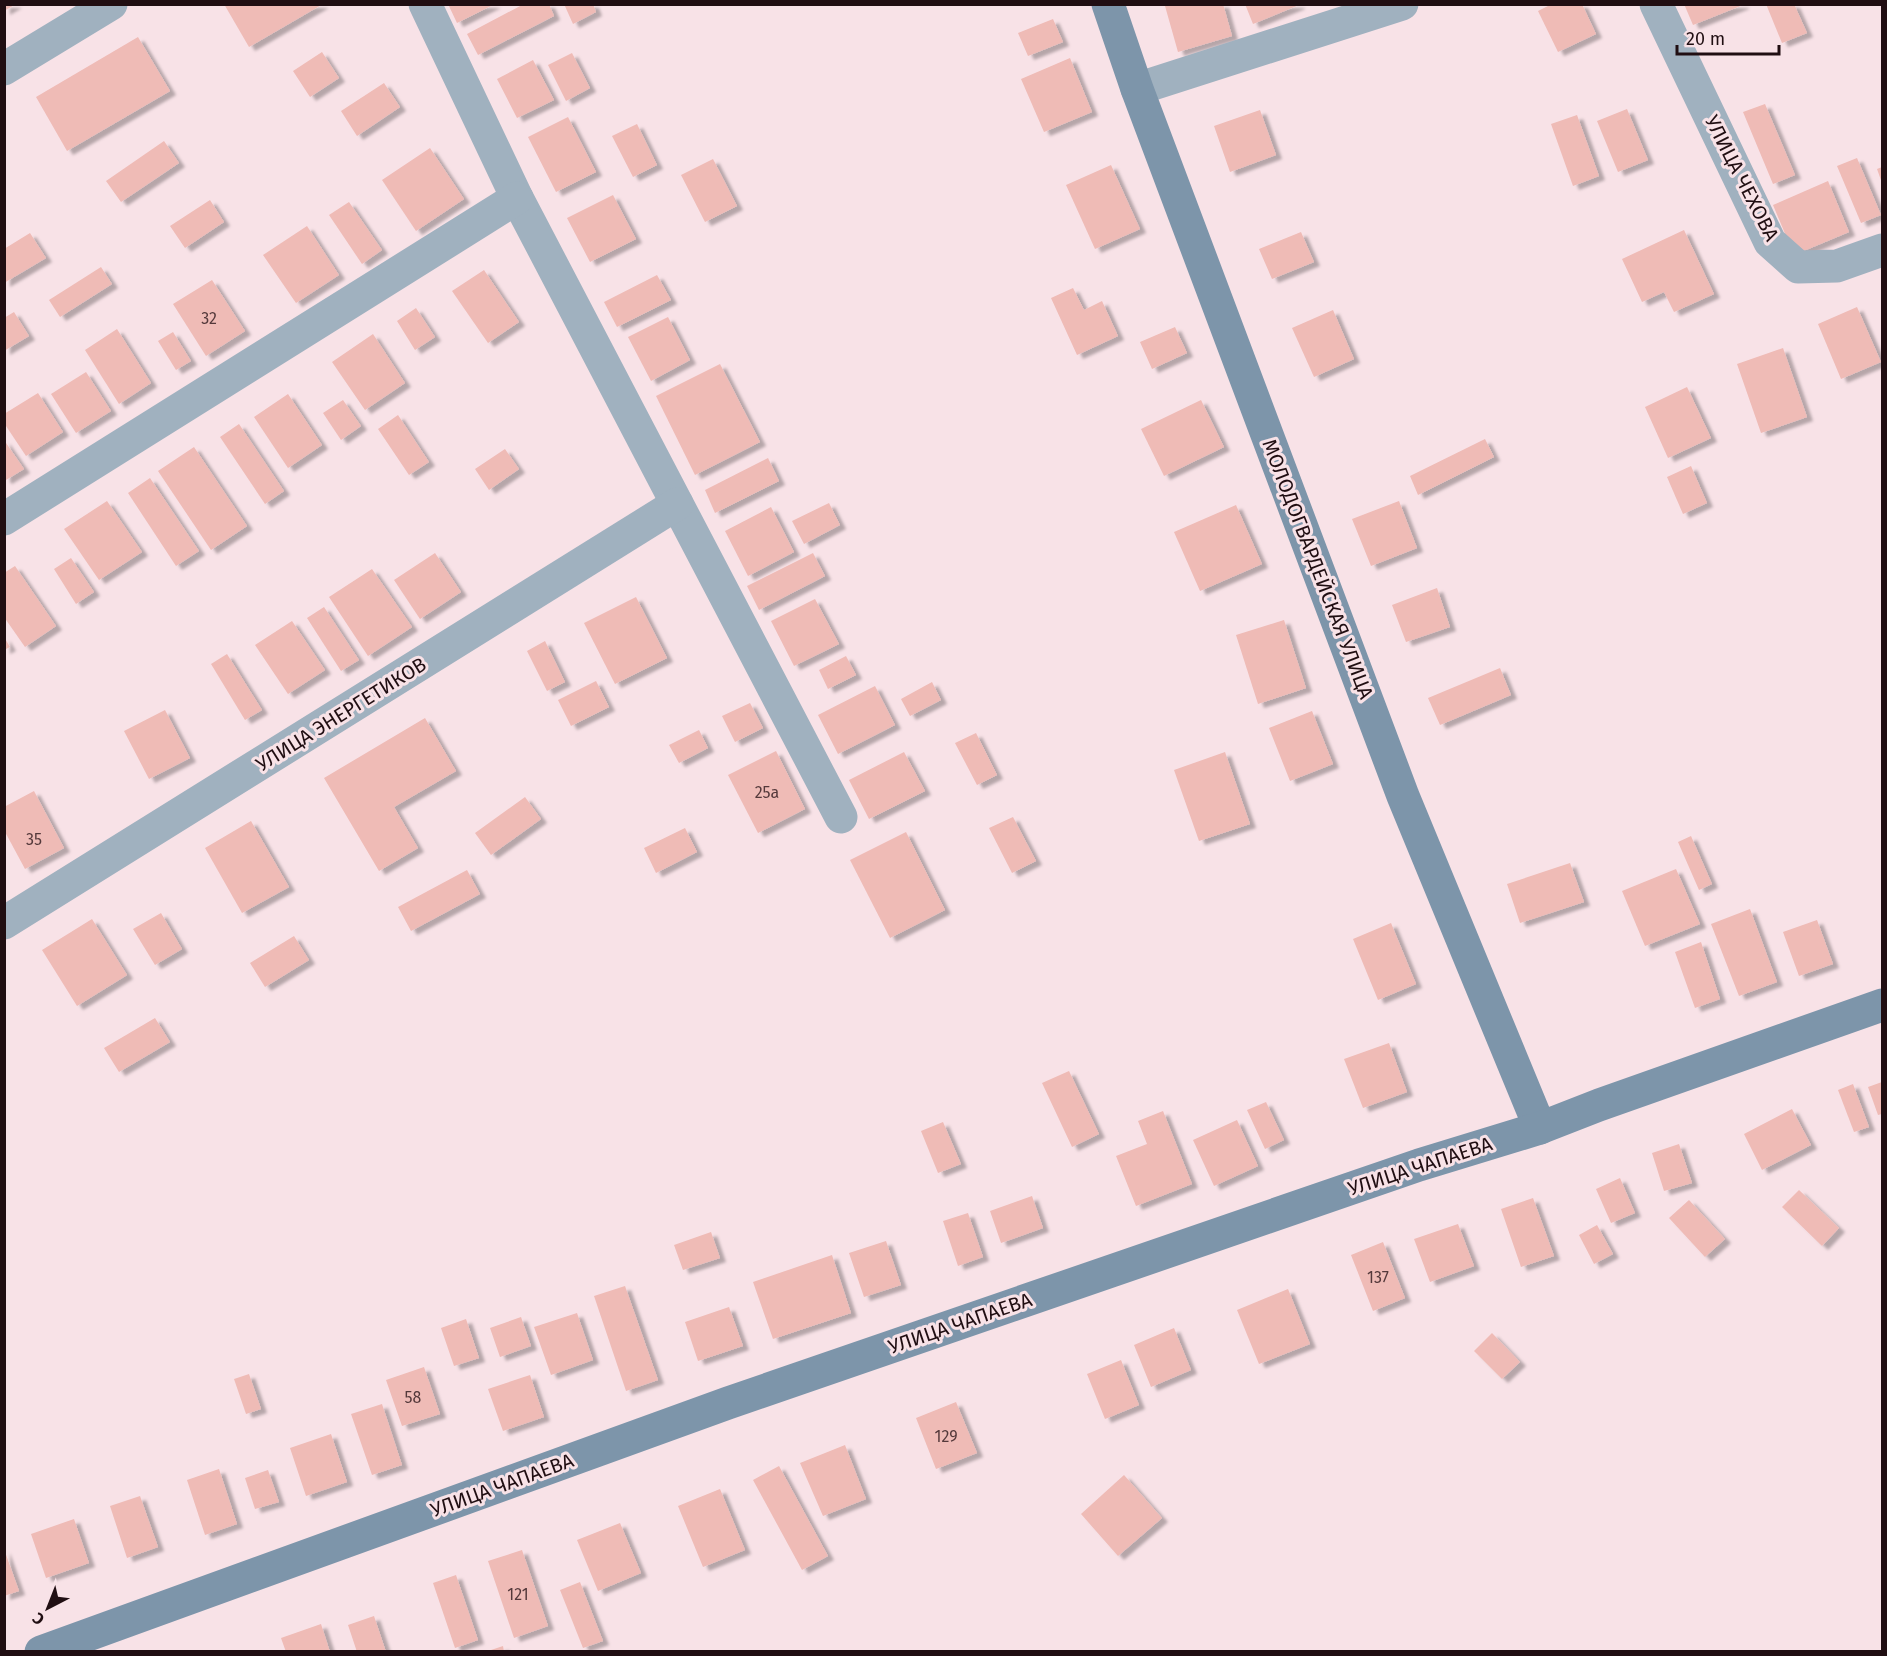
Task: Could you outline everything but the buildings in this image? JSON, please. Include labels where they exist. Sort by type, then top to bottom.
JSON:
[{"type":"main road","name":"МОЛОДОГВАРДЕЙСКАЯ УЛИЦА","points":[[1108,4],[1137,89],[1403,796],[1540,1128]]},
{"type":"main road","name":"УЛИЦА ЧАПАЕВА","points":[[41,1652],[728,1402],[1419,1166],[1540,1128],[1882,1005]]},
{"type":"street","points":[[4,69],[111,4]]},
{"type":"street","points":[[425,4],[517,198],[841,817]]},
{"type":"street","points":[[1137,89],[1402,4]]},
{"type":"street","name":"УЛИЦА ЧЕХОВА","points":[[1656,4],[1770,242],[1798,267],[1837,266],[1882,250]]},
{"type":"street","points":[[4,519],[517,198]]},
{"type":"street","name":"УЛИЦА ЭНЕРГЕТИКОВ","points":[[4,923],[677,504]]}]
